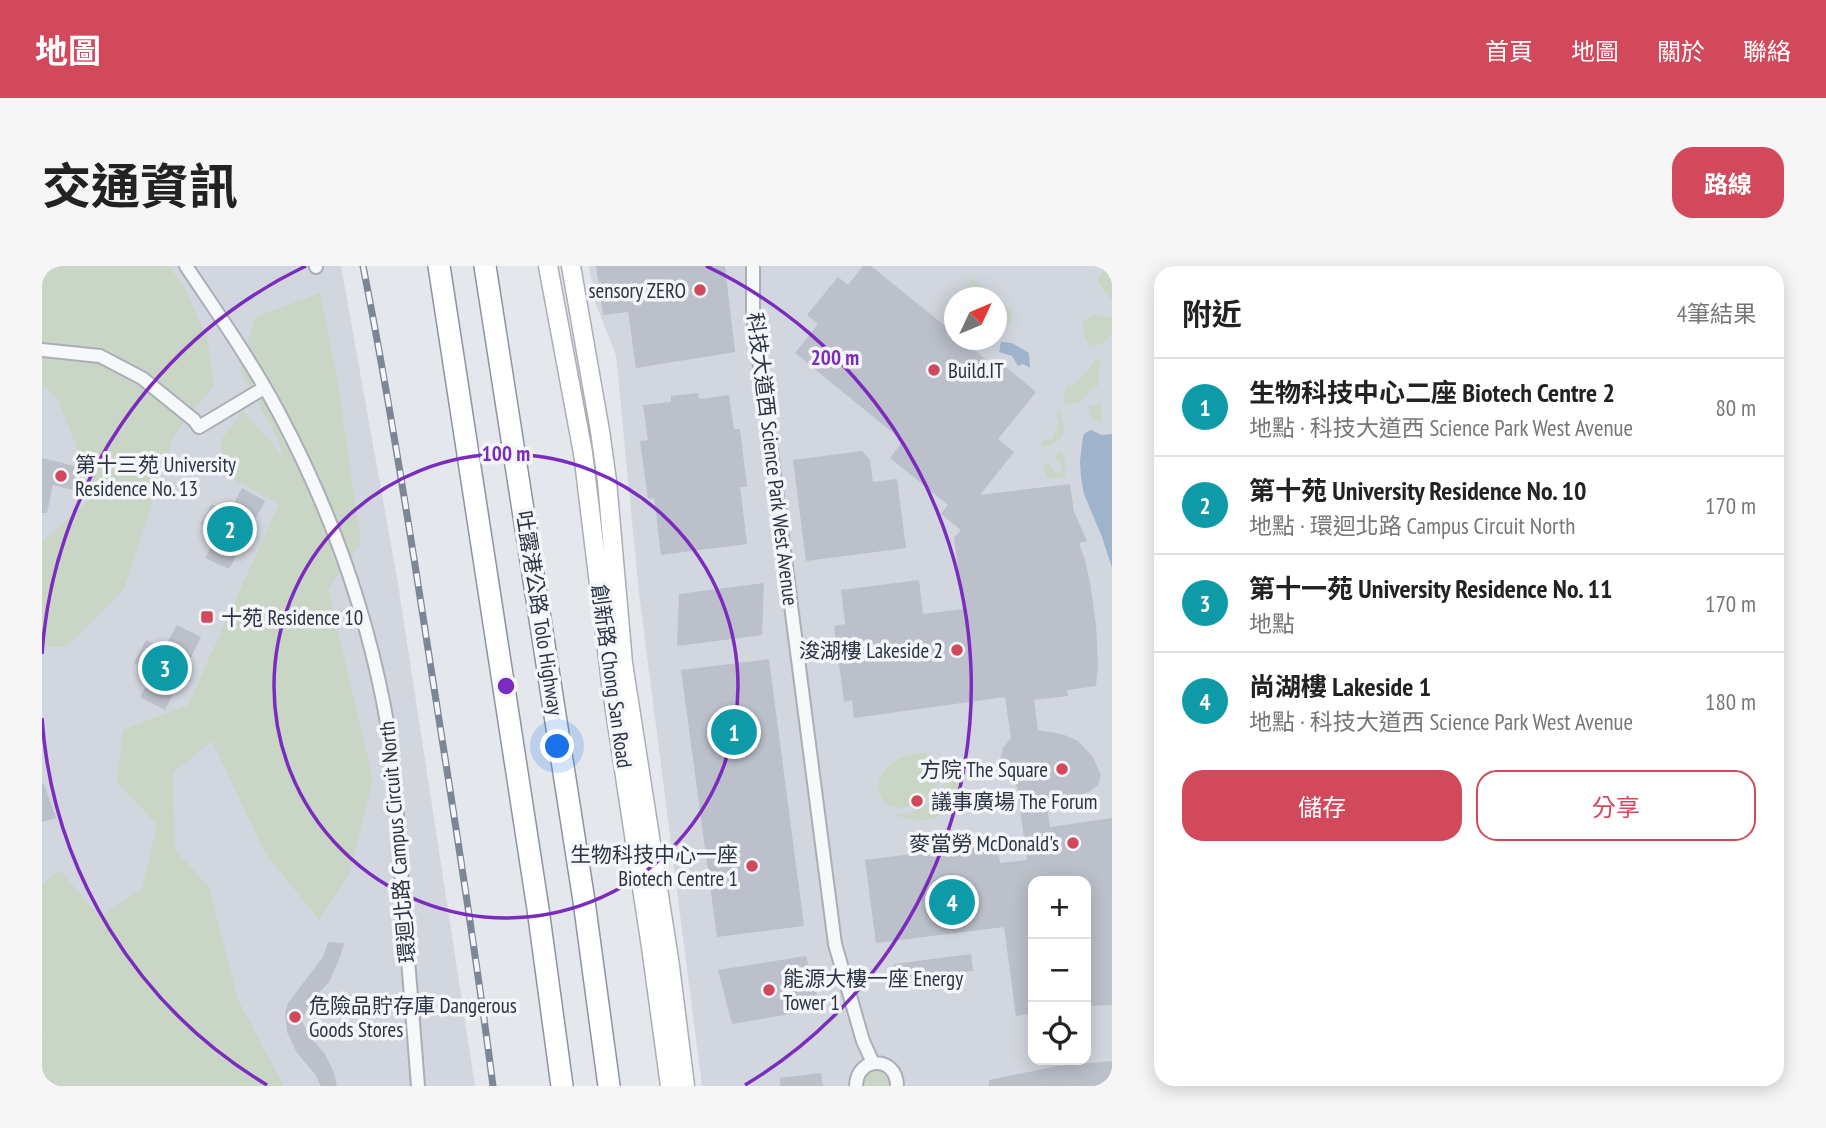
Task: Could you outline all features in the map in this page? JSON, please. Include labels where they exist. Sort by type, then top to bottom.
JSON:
[{"type":"highway","points":[[439,266],[538,908],[562,1086]]},
{"type":"highway","name":"吐露港公路 Tolo Highway","points":[[485,266],[584,901],[609,1086]]},
{"type":"main road","name":"創新路 Chong San Road","points":[[548,266],[583,453],[612,691],[670,1086]]},
{"type":"main road","name":"創新路 Chong San Road","points":[[571,266],[600,430],[626,685],[670,966],[685,1086]]},
{"type":"street","name":"環迴北路 Campus Circuit North","points":[[186,266],[233,336],[278,412],[312,482],[342,554],[357,599],[383,701],[393,764],[418,1086]]},
{"type":"street","name":"科技大道西 Science Park West Avenue","points":[[754,266],[753,313],[835,944],[863,1041],[873,1063],[880,1063],[892,1069],[896,1075],[897,1086]]},
{"type":"street","points":[[42,350],[100,356],[142,378],[194,420],[199,428],[264,388]]},
{"type":"street","points":[[856,1086],[861,1070],[873,1063]]},
{"type":"shaded area","points":[[42,266],[341,266],[398,584],[475,1086],[42,1086]]},
{"type":"shaded area","points":[[589,266],[1112,266],[1112,1086],[702,1086],[639,593],[616,355],[595,302]]},
{"type":"green space","points":[[62,266],[169,266],[185,289],[207,336],[214,385],[174,435],[124,589],[67,647],[42,647],[42,542],[95,494],[57,397],[42,386],[42,268],[52,270]]},
{"type":"green space","points":[[1104,266],[1112,266],[1112,300],[1097,281]]},
{"type":"green space","points":[[973,279],[982,287],[967,287]]},
{"type":"green space","points":[[320,293],[338,384],[361,543],[328,589],[373,780],[349,874],[319,920],[265,853],[212,741],[173,773],[175,850],[209,887],[238,1000],[284,1086],[42,1086],[42,885],[60,870],[99,917],[142,889],[157,825],[117,782],[123,730],[188,705],[279,504],[229,477],[220,442],[242,410],[272,443],[284,462],[277,437],[240,371],[255,317]]},
{"type":"green space","points":[[1007,307],[1012,311],[1007,327]]},
{"type":"green space","points":[[1096,314],[1112,317],[1112,334],[1103,344],[1093,346],[1085,340],[1083,321]]},
{"type":"green space","points":[[1096,359],[1101,360],[1099,385],[1089,391],[1081,402],[1065,405],[1066,387],[1083,376]]},
{"type":"green space","points":[[1101,403],[1102,424],[1092,418],[1088,406]]},
{"type":"green space","points":[[1060,410],[1064,424],[1063,434],[1056,442],[1043,447],[1040,445],[1045,439],[1051,440],[1057,430],[1056,412]]},
{"type":"green space","points":[[1061,451],[1065,460],[1065,477],[1048,479],[1043,467],[1048,463],[1055,473],[1060,472],[1062,466],[1054,454]]},
{"type":"green space","points":[[919,753],[932,757],[941,767],[940,780],[933,792],[908,807],[895,807],[885,802],[879,792],[879,781],[885,769],[898,759]]},
{"type":"green space","points":[[938,753],[951,762],[959,773],[962,794],[957,804],[937,818],[921,820],[889,813],[918,810],[940,791],[949,774],[945,760]]},
{"type":"green space","points":[[877,1070],[886,1075],[889,1086],[863,1086],[866,1075]]},
{"type":"water","points":[[1007,343],[1012,343],[1029,353],[1030,368],[1023,364],[1018,366],[1012,356],[999,352],[1007,350]]},
{"type":"water","points":[[1091,430],[1102,435],[1112,434],[1112,568],[1084,494],[1081,478],[1083,436]]},
{"type":"building","points":[[596,266],[725,266],[735,352],[636,368],[628,312],[603,315]]},
{"type":"building","points":[[863,266],[871,266],[944,325],[944,350],[974,350],[996,367],[999,361],[1036,392],[998,439],[1014,452],[980,495],[1070,484],[1074,512],[1087,541],[1079,543],[1090,582],[1096,625],[1096,686],[1067,690],[1068,696],[1034,700],[1038,730],[1062,734],[1078,741],[1093,757],[1101,775],[1098,785],[1089,792],[1071,798],[1046,799],[1050,827],[1112,818],[1112,1005],[1091,1006],[1091,876],[1028,876],[1028,1014],[1016,1016],[1004,927],[876,943],[865,860],[997,843],[1000,863],[1027,860],[1017,787],[1003,771],[1000,760],[1003,748],[1011,738],[1005,697],[854,718],[852,700],[844,702],[834,626],[845,624],[841,590],[919,580],[923,614],[963,609],[954,538],[961,530],[941,514],[948,505],[890,458],[903,441],[795,353],[818,324],[807,315],[838,277],[848,285]]},
{"type":"building","points":[[698,393],[699,399],[729,395],[734,429],[740,429],[747,487],[740,487],[747,544],[661,555],[654,498],[648,499],[640,441],[648,440],[643,405],[671,402],[671,396]]},
{"type":"building","points":[[862,451],[870,460],[873,482],[897,479],[906,548],[806,561],[793,460]]},
{"type":"building","name":"第十三苑 University Residence No. 13","points":[[42,458],[83,468],[77,491],[53,485],[47,513],[42,513]]},
{"type":"building","points":[[242,488],[265,501],[229,569],[205,558],[219,534],[200,524],[212,504],[229,513]]},
{"type":"building","points":[[764,583],[762,635],[677,646],[679,594]]},
{"type":"building","points":[[177,625],[201,637],[165,710],[140,697],[153,673],[134,663],[146,640],[164,649]]},
{"type":"building","points":[[769,659],[804,926],[717,937],[681,670]]},
{"type":"building","points":[[42,784],[56,818],[42,822]]},
{"type":"building","name":"危險品貯存庫 Dangerous Goods Stores","points":[[328,942],[344,943],[340,957],[329,982],[309,1004],[302,1021],[309,1036],[325,1054],[337,1086],[321,1086],[315,1074],[297,1053],[287,1032],[285,1013],[288,1003],[323,957]]},
{"type":"building","points":[[971,954],[973,971],[896,981],[894,964]]},
{"type":"building","name":"能源大樓一座 Energy Tower 1","points":[[806,956],[821,1009],[732,1024],[718,970]]},
{"type":"building","points":[[1112,1061],[1112,1086],[989,1086],[989,1080],[1058,1066]]},
{"type":"building","points":[[821,1073],[823,1086],[780,1086],[780,1078]]},
{"type":"railway","points":[[363,266],[415,563],[493,1086]]},
{"type":"place","name":"sensory ZERO","points":[[700,290]]},
{"type":"place","name":"Build.IT","points":[[934,370]]},
{"type":"place","name":"第十三苑 University Residence No. 13","points":[[61,476]]},
{"type":"place","name":"第十苑 University Residence No. 10","points":[[230,529]]},
{"type":"place","name":"十苑 Residence 10","points":[[207,617]]},
{"type":"place","name":"浚湖樓 Lakeside 2","points":[[957,650]]},
{"type":"place","name":"第十一苑 University Residence No. 11","points":[[165,668]]},
{"type":"place","name":"生物科技中心二座 Biotech Centre 2","points":[[734,732]]},
{"type":"place","name":"方院 The Square","points":[[1062,769]]},
{"type":"place","name":"議事廣場 The Forum","points":[[917,801]]},
{"type":"place","name":"麥當勞 McDonald's","points":[[1073,843]]},
{"type":"place","name":"生物科技中心一座 Biotech Centre 1","points":[[752,866]]},
{"type":"place","name":"尚湖樓 Lakeside 1","points":[[952,902]]},
{"type":"place","name":"能源大樓一座 Energy Tower 1","points":[[769,990]]},
{"type":"place","name":"危險品貯存庫 Dangerous Goods Stores","points":[[295,1017]]}]
